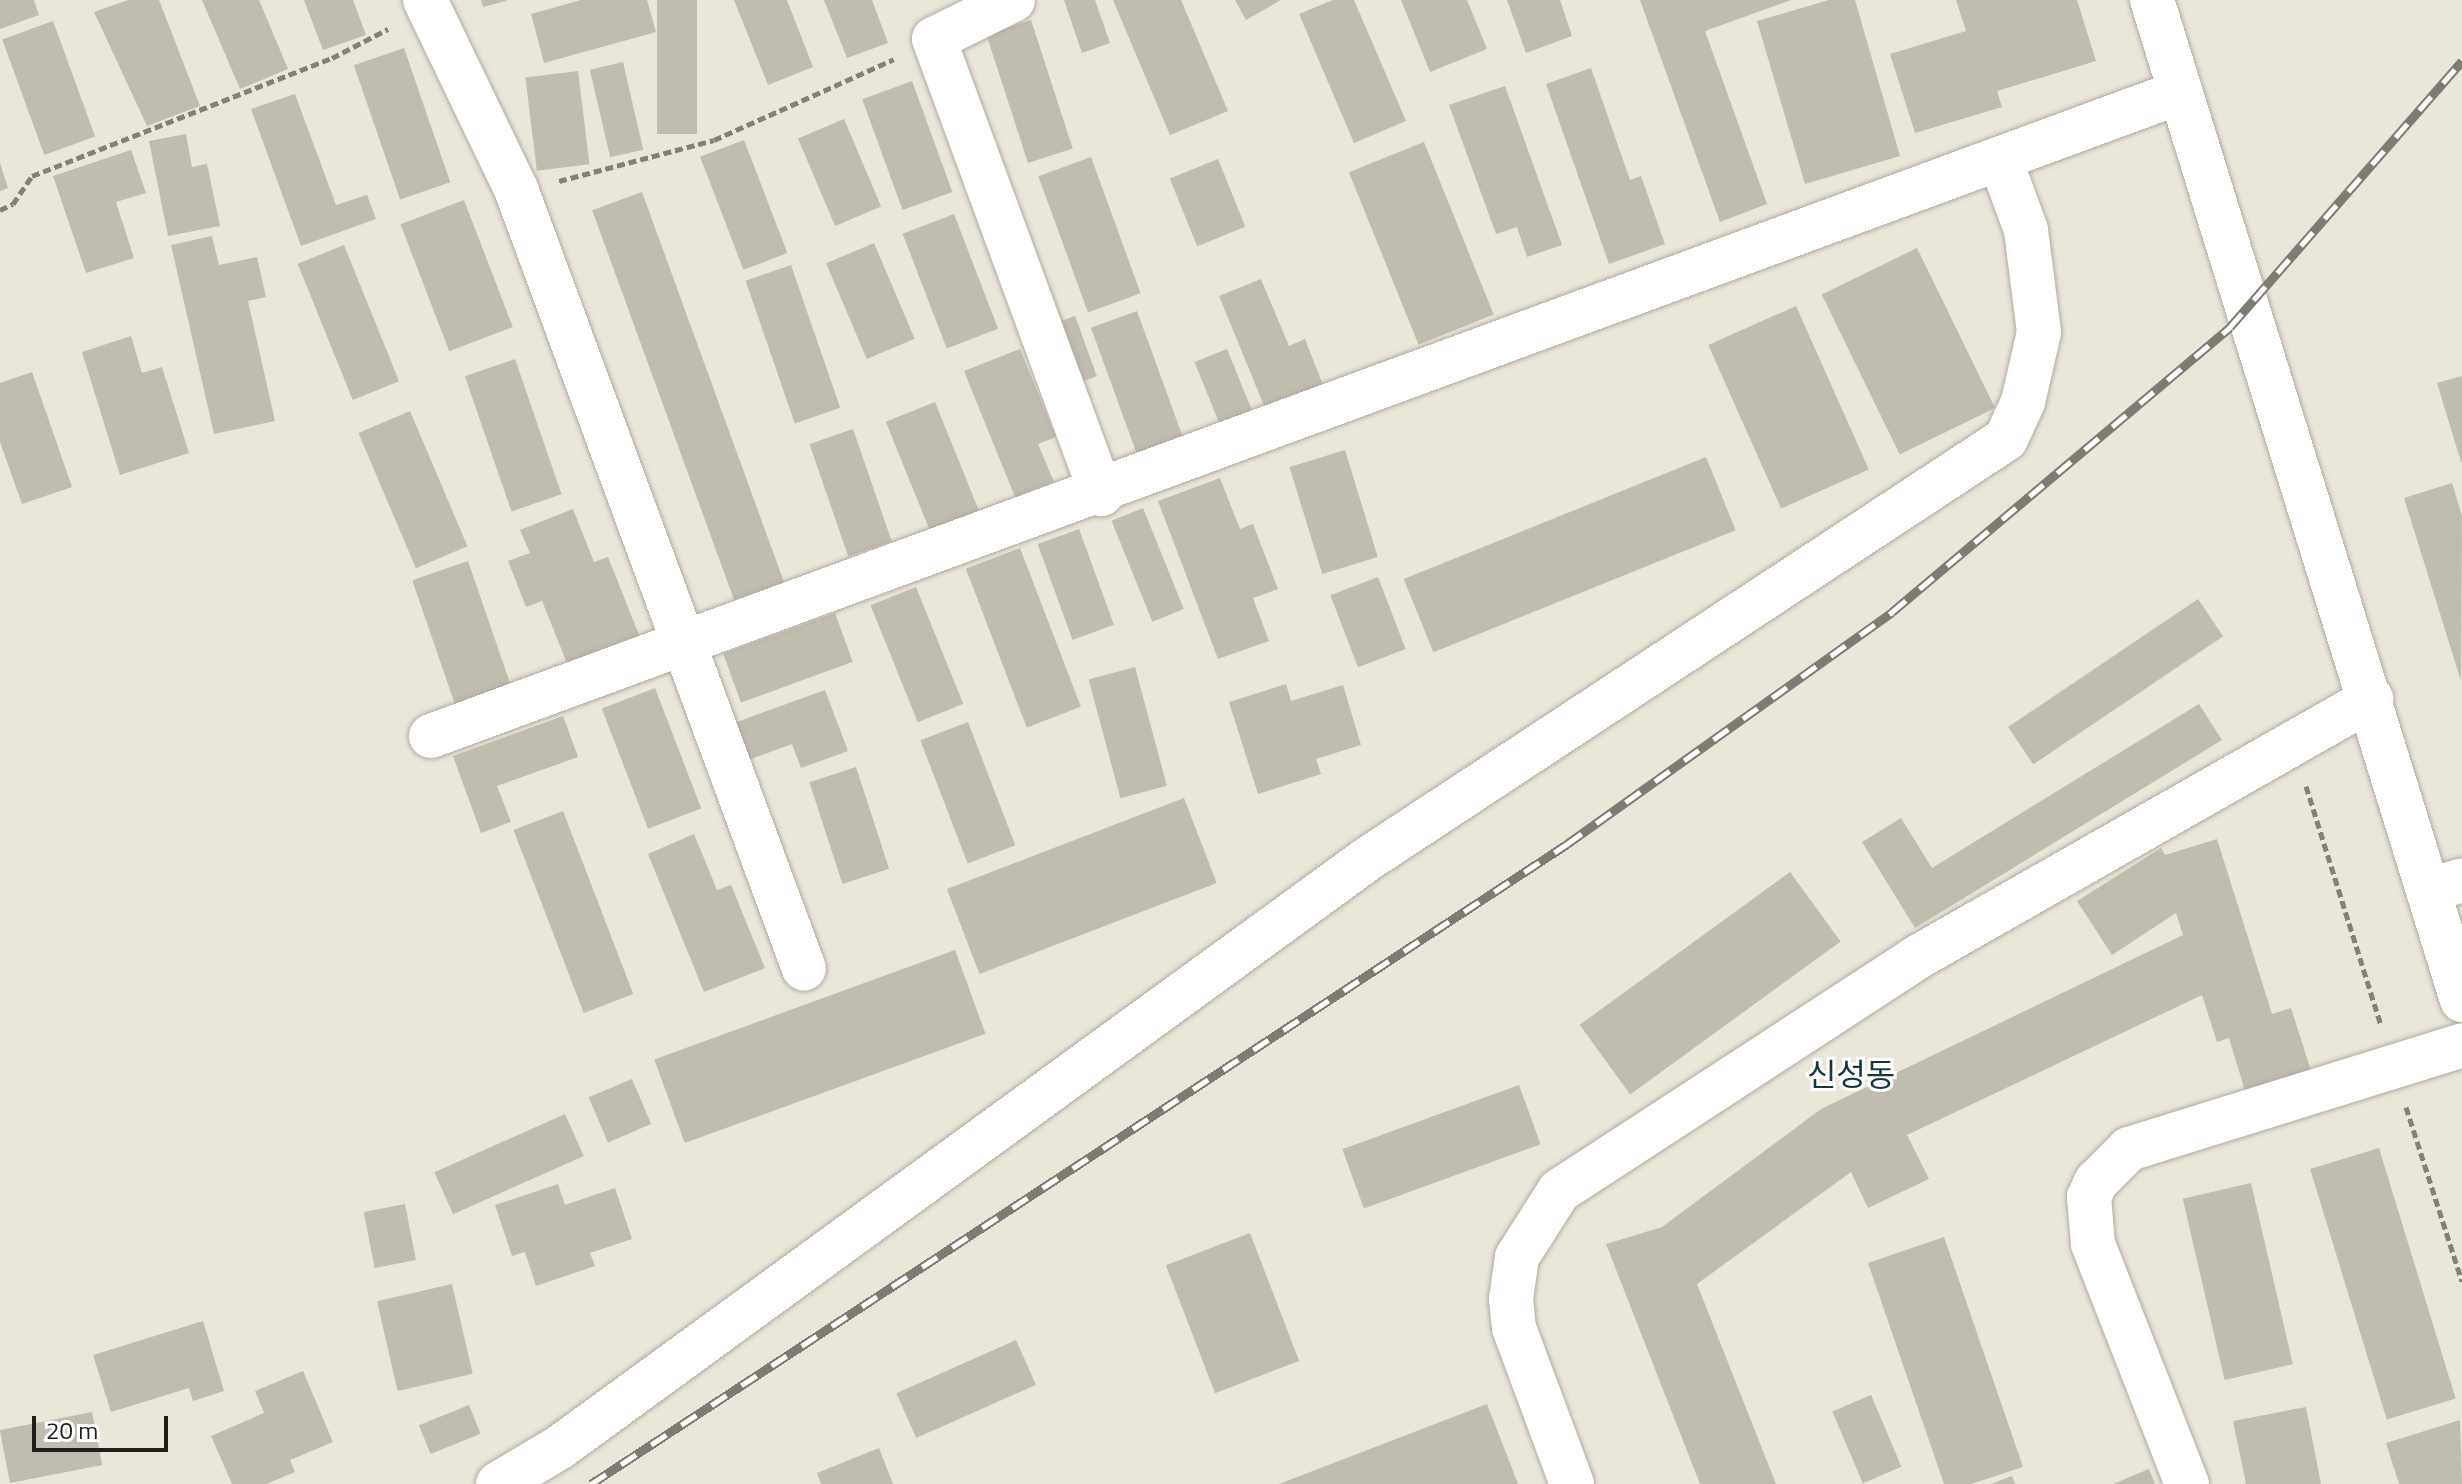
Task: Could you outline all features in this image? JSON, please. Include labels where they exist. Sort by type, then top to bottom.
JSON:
[{"type":"street","points":[[1013,0],[934,39],[1101,494]]},
{"type":"street","points":[[2152,0],[2371,699],[2445,885],[2462,1000]]},
{"type":"street","points":[[428,3],[516,189],[804,969]]},
{"type":"street","points":[[431,736],[684,648],[2180,92]]},
{"type":"street","points":[[498,1484],[560,1447],[1369,858],[2006,439],[2023,402],[2039,332],[2026,230],[2000,159]]},
{"type":"street","points":[[1572,1484],[1514,1328],[1511,1299],[1517,1257],[1559,1191],[1916,958],[2371,699]]},
{"type":"street","points":[[2187,1484],[2093,1244],[2089,1197],[2096,1182],[2129,1149],[2462,1045]]},
{"type":"path","points":[[0,210],[13,204],[32,176],[332,58],[428,3]]},
{"type":"path","points":[[516,189],[627,168],[714,140],[934,39]]},
{"type":"path","points":[[2293,744],[2462,1281]]},
{"type":"building","points":[[0,0],[34,0],[39,15],[0,29]]},
{"type":"building","points":[[128,0],[159,0],[200,106],[147,126],[94,12]]},
{"type":"building","points":[[202,0],[259,0],[288,69],[240,89]]},
{"type":"building","points":[[304,0],[353,0],[366,35],[323,50]]},
{"type":"building","points":[[481,0],[506,0],[506,1],[483,7]]},
{"type":"building","points":[[581,0],[647,0],[656,32],[544,63],[531,14]]},
{"type":"building","points":[[657,0],[697,0],[697,134],[657,134]]},
{"type":"building","points":[[734,0],[787,0],[813,67],[768,85]]},
{"type":"building","points":[[824,0],[872,0],[888,43],[847,58]]},
{"type":"building","points":[[1064,0],[1095,0],[1110,43],[1082,53]]},
{"type":"building","points":[[1113,0],[1181,0],[1228,111],[1170,135]]},
{"type":"building","points":[[1235,0],[1281,0],[1246,20]]},
{"type":"building","points":[[1333,0],[1354,0],[1406,121],[1354,143],[1299,14]]},
{"type":"building","points":[[1401,0],[1467,0],[1487,49],[1430,72]]},
{"type":"building","points":[[1507,0],[1560,0],[1572,36],[1526,53]]},
{"type":"building","points":[[1640,0],[1791,0],[1705,31],[1767,204],[1720,222]]},
{"type":"building","points":[[1829,0],[1855,0],[1900,156],[1805,184],[1757,21]]},
{"type":"building","points":[[1956,0],[2077,0],[2096,61],[1997,91],[2002,107],[1915,133],[1890,54],[1966,31]]},
{"type":"building","points":[[1031,20],[1073,148],[1028,163],[986,35]]},
{"type":"building","points":[[53,21],[95,137],[44,155],[2,39]]},
{"type":"building","points":[[404,48],[450,182],[400,200],[354,65]]},
{"type":"building","points":[[623,62],[643,150],[610,157],[590,70]]},
{"type":"building","points":[[1591,68],[1630,180],[1641,176],[1665,244],[1609,264],[1546,84]]},
{"type":"building","points":[[578,71],[589,164],[537,171],[525,77]]},
{"type":"building","points":[[912,81],[952,192],[903,210],[862,99]]},
{"type":"building","points":[[1505,86],[1562,245],[1527,257],[1517,227],[1496,234],[1449,105]]},
{"type":"building","points":[[295,94],[336,205],[367,195],[376,219],[301,246],[251,109]]},
{"type":"building","points":[[844,119],[881,206],[835,226],[798,139]]},
{"type":"building","points":[[186,134],[192,167],[207,164],[220,226],[168,236],[149,141]]},
{"type":"building","points":[[744,140],[787,253],[743,270],[700,157]]},
{"type":"building","points":[[1424,142],[1494,314],[1419,345],[1349,172]]},
{"type":"building","points":[[131,150],[146,193],[116,202],[134,258],[86,273],[53,176]]},
{"type":"building","points":[[1091,157],[1141,293],[1088,312],[1038,176]]},
{"type":"building","points":[[1218,159],[1245,227],[1197,246],[1170,178]]},
{"type":"building","points":[[0,163],[8,188],[0,191]]},
{"type":"building","points":[[642,192],[784,582],[734,600],[592,210]]},
{"type":"building","points":[[464,200],[513,327],[449,351],[401,224]]},
{"type":"building","points":[[954,214],[998,329],[947,349],[903,234]]},
{"type":"building","points":[[212,236],[219,265],[257,257],[266,297],[248,301],[275,421],[214,434],[171,245]]},
{"type":"building","points":[[874,243],[915,339],[867,359],[826,263]]},
{"type":"building","points":[[344,245],[399,381],[353,400],[298,264]]},
{"type":"building","points":[[1917,248],[1995,408],[1900,454],[1822,294]]},
{"type":"building","points":[[791,265],[840,408],[795,423],[746,281]]},
{"type":"building","points":[[1261,279],[1289,346],[1305,339],[1323,385],[1265,408],[1219,296]]},
{"type":"building","points":[[1796,306],[1869,470],[1781,509],[1708,345]]},
{"type":"building","points":[[1137,311],[1183,437],[1137,454],[1091,328]]},
{"type":"building","points":[[1075,316],[1097,376],[1076,384],[1054,324]]},
{"type":"building","points":[[131,336],[142,373],[162,367],[189,453],[120,475],[82,352]]},
{"type":"building","points":[[1020,349],[1056,437],[1038,444],[1054,482],[1015,497],[964,371]]},
{"type":"building","points":[[1227,349],[1252,412],[1220,425],[1195,362]]},
{"type":"building","points":[[515,359],[562,494],[511,511],[465,376]]},
{"type":"building","points":[[32,372],[72,487],[22,504],[0,442],[0,383]]},
{"type":"building","points":[[2462,376],[2462,462],[2461,462],[2437,383]]},
{"type":"building","points":[[935,402],[980,514],[931,534],[886,422]]},
{"type":"building","points":[[410,411],[467,546],[416,568],[358,433]]},
{"type":"building","points":[[853,429],[892,542],[848,556],[810,444]]},
{"type":"building","points":[[1345,450],[1378,557],[1322,574],[1290,467]]},
{"type":"building","points":[[1706,457],[1736,530],[1433,652],[1404,579]]},
{"type":"building","points":[[1220,478],[1240,529],[1253,524],[1278,589],[1253,598],[1269,641],[1218,659],[1158,501]]},
{"type":"building","points":[[2452,483],[2462,516],[2461,681],[2404,498]]},
{"type":"building","points":[[1143,508],[1184,609],[1152,622],[1111,521]]},
{"type":"building","points":[[573,509],[594,562],[608,557],[639,635],[567,663],[542,601],[526,607],[508,561],[530,553],[520,530]]},
{"type":"building","points":[[1079,529],[1114,625],[1073,640],[1038,544]]},
{"type":"building","points":[[1020,548],[1081,707],[1027,727],[966,569]]},
{"type":"building","points":[[468,561],[511,687],[456,706],[412,580]]},
{"type":"building","points":[[1378,577],[1406,649],[1358,667],[1330,595]]},
{"type":"building","points":[[916,587],[963,704],[918,722],[871,605]]},
{"type":"building","points":[[2198,599],[2223,636],[2033,764],[2008,727]]},
{"type":"building","points":[[835,613],[853,662],[741,703],[723,654]]},
{"type":"building","points":[[1135,667],[1167,786],[1120,798],[1089,679]]},
{"type":"building","points":[[1286,684],[1291,701],[1343,685],[1361,745],[1316,759],[1321,774],[1258,794],[1229,702]]},
{"type":"building","points":[[655,688],[701,808],[648,829],[602,708]]},
{"type":"building","points":[[825,690],[848,751],[801,768],[792,744],[748,760],[734,723]]},
{"type":"building","points":[[2199,704],[2222,740],[1915,928],[1862,842],[1901,818],[1932,868]]},
{"type":"building","points":[[563,716],[578,757],[497,786],[511,822],[481,833],[453,756]]},
{"type":"building","points":[[968,722],[1015,845],[968,864],[920,740]]},
{"type":"building","points":[[856,767],[889,869],[842,884],[809,782]]},
{"type":"building","points":[[1184,798],[1217,883],[979,974],[947,889]]},
{"type":"building","points":[[563,811],[633,994],[584,1013],[514,830]]},
{"type":"building","points":[[694,834],[717,890],[731,885],[765,968],[704,992],[648,854]]},
{"type":"building","points":[[2217,839],[2272,1014],[2291,1008],[2312,1074],[2246,1094],[2229,1038],[2217,1042],[2202,995],[1907,1135],[1929,1179],[1868,1208],[1851,1172],[1697,1284],[1776,1484],[1700,1484],[1606,1244],[1662,1227],[1821,1109],[2183,935],[2176,913],[2112,955],[2077,901],[2161,848],[2165,855]]},
{"type":"building","points":[[1790,872],[1841,942],[1630,1094],[1580,1025]]},
{"type":"building","points":[[955,950],[985,1034],[685,1143],[654,1059]]},
{"type":"building","points":[[632,1079],[651,1124],[608,1142],[589,1097]]},
{"type":"building","points":[[1519,1085],[1541,1144],[1364,1209],[1342,1149]]},
{"type":"building","points":[[565,1114],[584,1156],[453,1214],[434,1172]]},
{"type":"building","points":[[2379,1148],[2456,1399],[2387,1420],[2310,1169]]},
{"type":"building","points":[[2251,1183],[2293,1364],[2225,1380],[2183,1199]]},
{"type":"building","points":[[558,1184],[565,1205],[615,1188],[632,1239],[590,1253],[595,1266],[536,1286],[525,1252],[512,1256],[495,1205]]},
{"type":"building","points":[[405,1204],[416,1260],[375,1268],[364,1212]]},
{"type":"building","points":[[1250,1233],[1299,1361],[1215,1393],[1166,1265]]},
{"type":"building","points":[[1944,1237],[2023,1467],[1971,1484],[1944,1484],[1868,1263]]},
{"type":"building","points":[[452,1284],[473,1374],[398,1391],[377,1301]]},
{"type":"building","points":[[203,1321],[224,1391],[193,1401],[189,1388],[111,1412],[93,1355]]},
{"type":"building","points":[[1016,1340],[1036,1385],[916,1438],[896,1393]]},
{"type":"building","points":[[303,1371],[333,1442],[290,1460],[295,1472],[266,1484],[232,1484],[211,1436],[264,1413],[255,1391]]},
{"type":"building","points":[[1871,1395],[1901,1467],[1863,1483],[1832,1411]]},
{"type":"building","points":[[1487,1404],[1518,1484],[1279,1484]]},
{"type":"building","points":[[469,1405],[481,1434],[431,1454],[419,1425]]},
{"type":"building","points":[[2306,1407],[2321,1484],[2246,1484],[2233,1421]]},
{"type":"building","points":[[92,1412],[102,1465],[10,1483],[0,1430]]},
{"type":"building","points":[[2460,1420],[2462,1484],[2399,1484],[2386,1443]]},
{"type":"building","points":[[879,1448],[893,1484],[821,1484],[817,1473]]},
{"type":"building","points":[[2149,1469],[2155,1484],[2113,1484]]},
{"type":"building","points":[[2012,1476],[2015,1484],[1991,1484]]},
{"type":"railway","points":[[591,1484],[1567,844],[1892,612],[2230,327],[2462,61]]},
{"type":"district","name":"신성동","points":[[1851,1074]]}]
